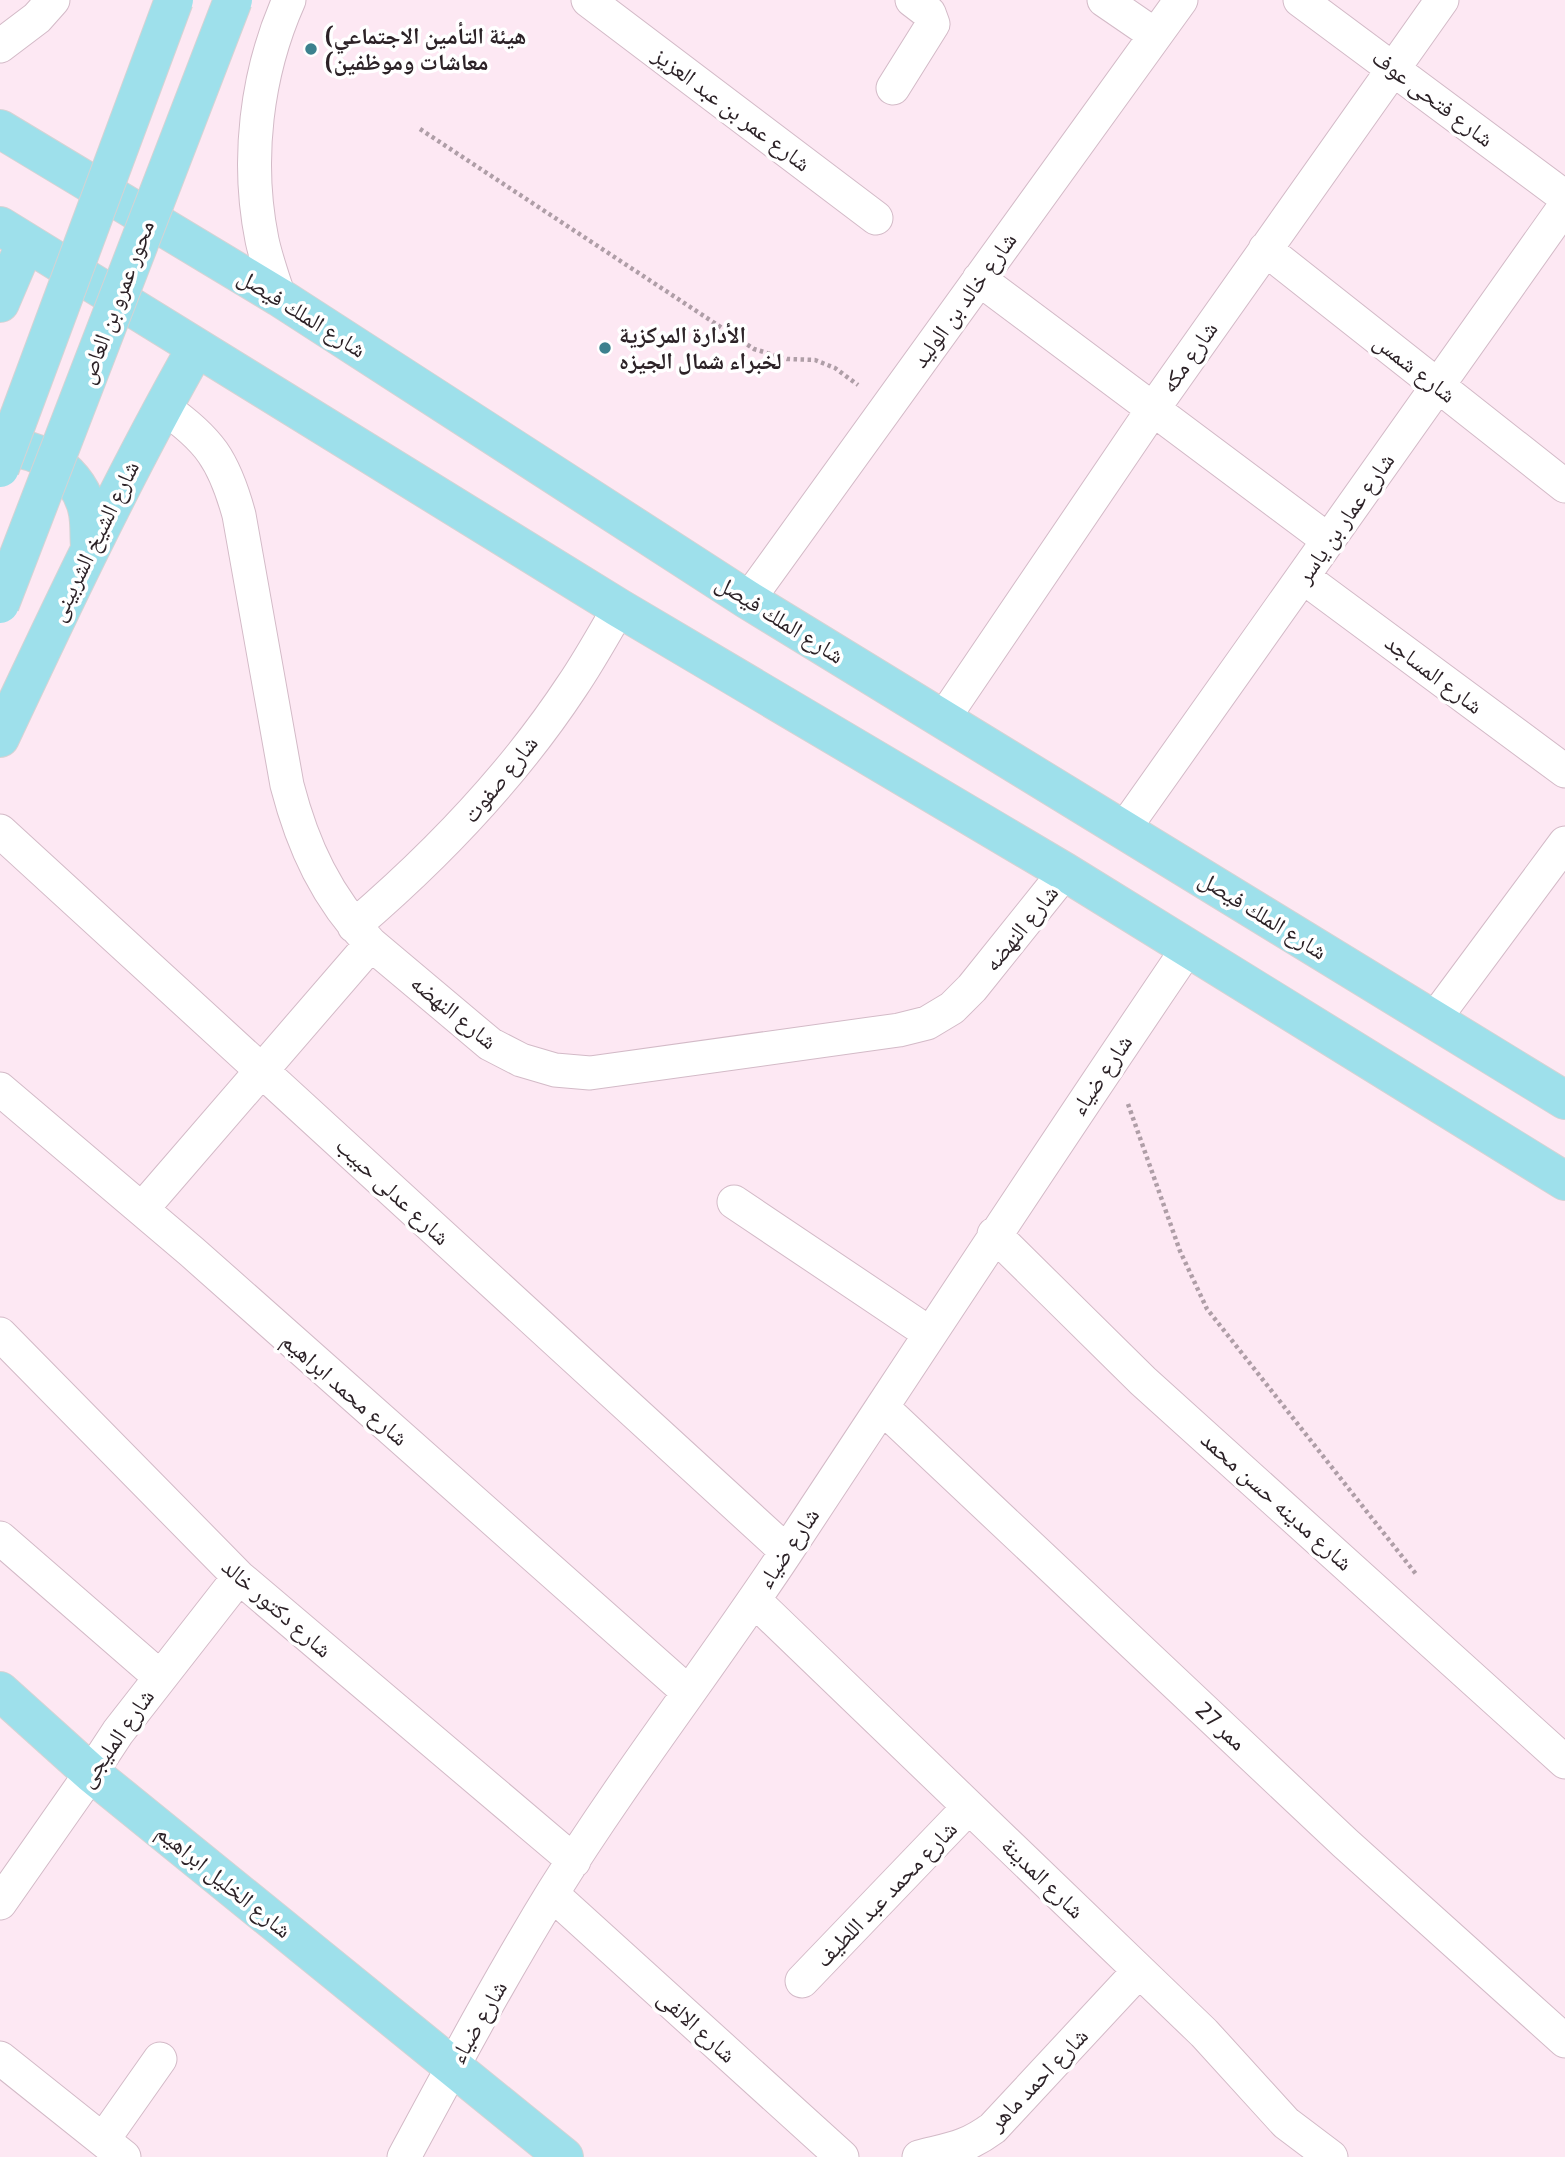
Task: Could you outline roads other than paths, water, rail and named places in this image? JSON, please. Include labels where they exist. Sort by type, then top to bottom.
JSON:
[{"type":"main road","points":[[0,468],[174,0]]},
{"type":"main road","name":"محور عمرو بن العاص","points":[[0,604],[233,0]]},
{"type":"main road","name":"شارع الملك فيصل","points":[[0,129],[279,297],[748,600],[1565,1100]]},
{"type":"main road","points":[[0,303],[13,234],[619,608],[1065,872],[1565,1181]]},
{"type":"main road","name":"شارع الشيخ الشربينى","points":[[0,738],[90,546],[196,348]]},
{"type":"main road","points":[[0,448],[15,447],[48,458],[73,481],[88,512],[90,546]]},
{"type":"main road","name":"شارع الخليل ابراهيم","points":[[0,1691],[91,1773],[564,2157]]},
{"type":"street","points":[[0,46],[37,18],[53,0]]},
{"type":"street","name":"شارع عمر بن عبد العزيز","points":[[588,0],[876,218]]},
{"type":"street","points":[[893,88],[933,24],[929,13],[912,0]]},
{"type":"street","points":[[1104,0],[1155,35]]},
{"type":"street","name":"شارع خالد بن الوليد","points":[[748,600],[1181,0]]},
{"type":"street","name":"شارع فتحى عوف","points":[[1300,0],[1565,197]]},
{"type":"street","name":"شارع مكه","points":[[943,719],[1153,409],[1442,0]]},
{"type":"street","points":[[279,3],[256,123],[255,171],[262,240],[279,297]]},
{"type":"street","name":"شارع عمار بن ياسر","points":[[1124,829],[1565,206]]},
{"type":"street","name":"شارع شمس","points":[[1265,249],[1565,486]]},
{"type":"street","points":[[979,279],[1328,540]]},
{"type":"street","name":"شارع النهضه","points":[[163,407],[192,427],[214,452],[230,482],[239,515],[287,785],[297,823],[330,894],[363,935],[490,1044],[521,1060],[555,1070],[590,1073],[899,1030],[927,1023],[952,1008],[972,988],[1065,872]]},
{"type":"street","name":"شارع المساجد","points":[[1303,577],[1565,771]]},
{"type":"street","name":"شارع صفوت","points":[[142,1209],[262,1071],[394,892],[460,828],[519,760],[572,686],[619,608]]},
{"type":"street","name":"شارع عدلى حبيب","points":[[0,831],[786,1551]]},
{"type":"street","points":[[1433,1021],[1565,843]]},
{"type":"street","name":"شارع ضياء","points":[[412,2153],[453,2066],[552,1894],[688,1692],[754,1600],[994,1234],[1188,948]]},
{"type":"street","name":"شارع محمد ابراهيم","points":[[0,1089],[142,1209],[688,1692]]},
{"type":"street","points":[[734,1202],[929,1333]]},
{"type":"street","name":"شارع مدينه حسن محمد","points":[[994,1234],[1150,1388],[1565,1762]]},
{"type":"street","name":"شارع دكتور خالد","points":[[0,1334],[239,1577],[574,1860]]},
{"type":"street","name":"ممر 27","points":[[882,1407],[1345,1843],[1565,2040]]},
{"type":"street","points":[[0,1538],[159,1677]]},
{"type":"street","name":"شارع المليجى","points":[[0,1903],[118,1732],[239,1577]]},
{"type":"street","name":"شارع المدينة","points":[[754,1600],[1210,2039],[1312,2152]]},
{"type":"street","name":"شارع محمد عبد اللطيف","points":[[802,1981],[969,1807]]},
{"type":"street","name":"شارع الالفى","points":[[552,1894],[842,2157]]},
{"type":"street","name":"شارع احمد ماهر","points":[[919,2157],[960,2153],[993,2129],[1139,1971]]},
{"type":"street","points":[[0,2058],[114,2149],[160,2059]]},
{"type":"place","name":"(هيئة التأمين الاجتماعي (معاشات وموظفين","points":[[311,49]]},
{"type":"place","name":"الأدارة المركزية لخبراء شمال الجيزه","points":[[605,348]]}]
